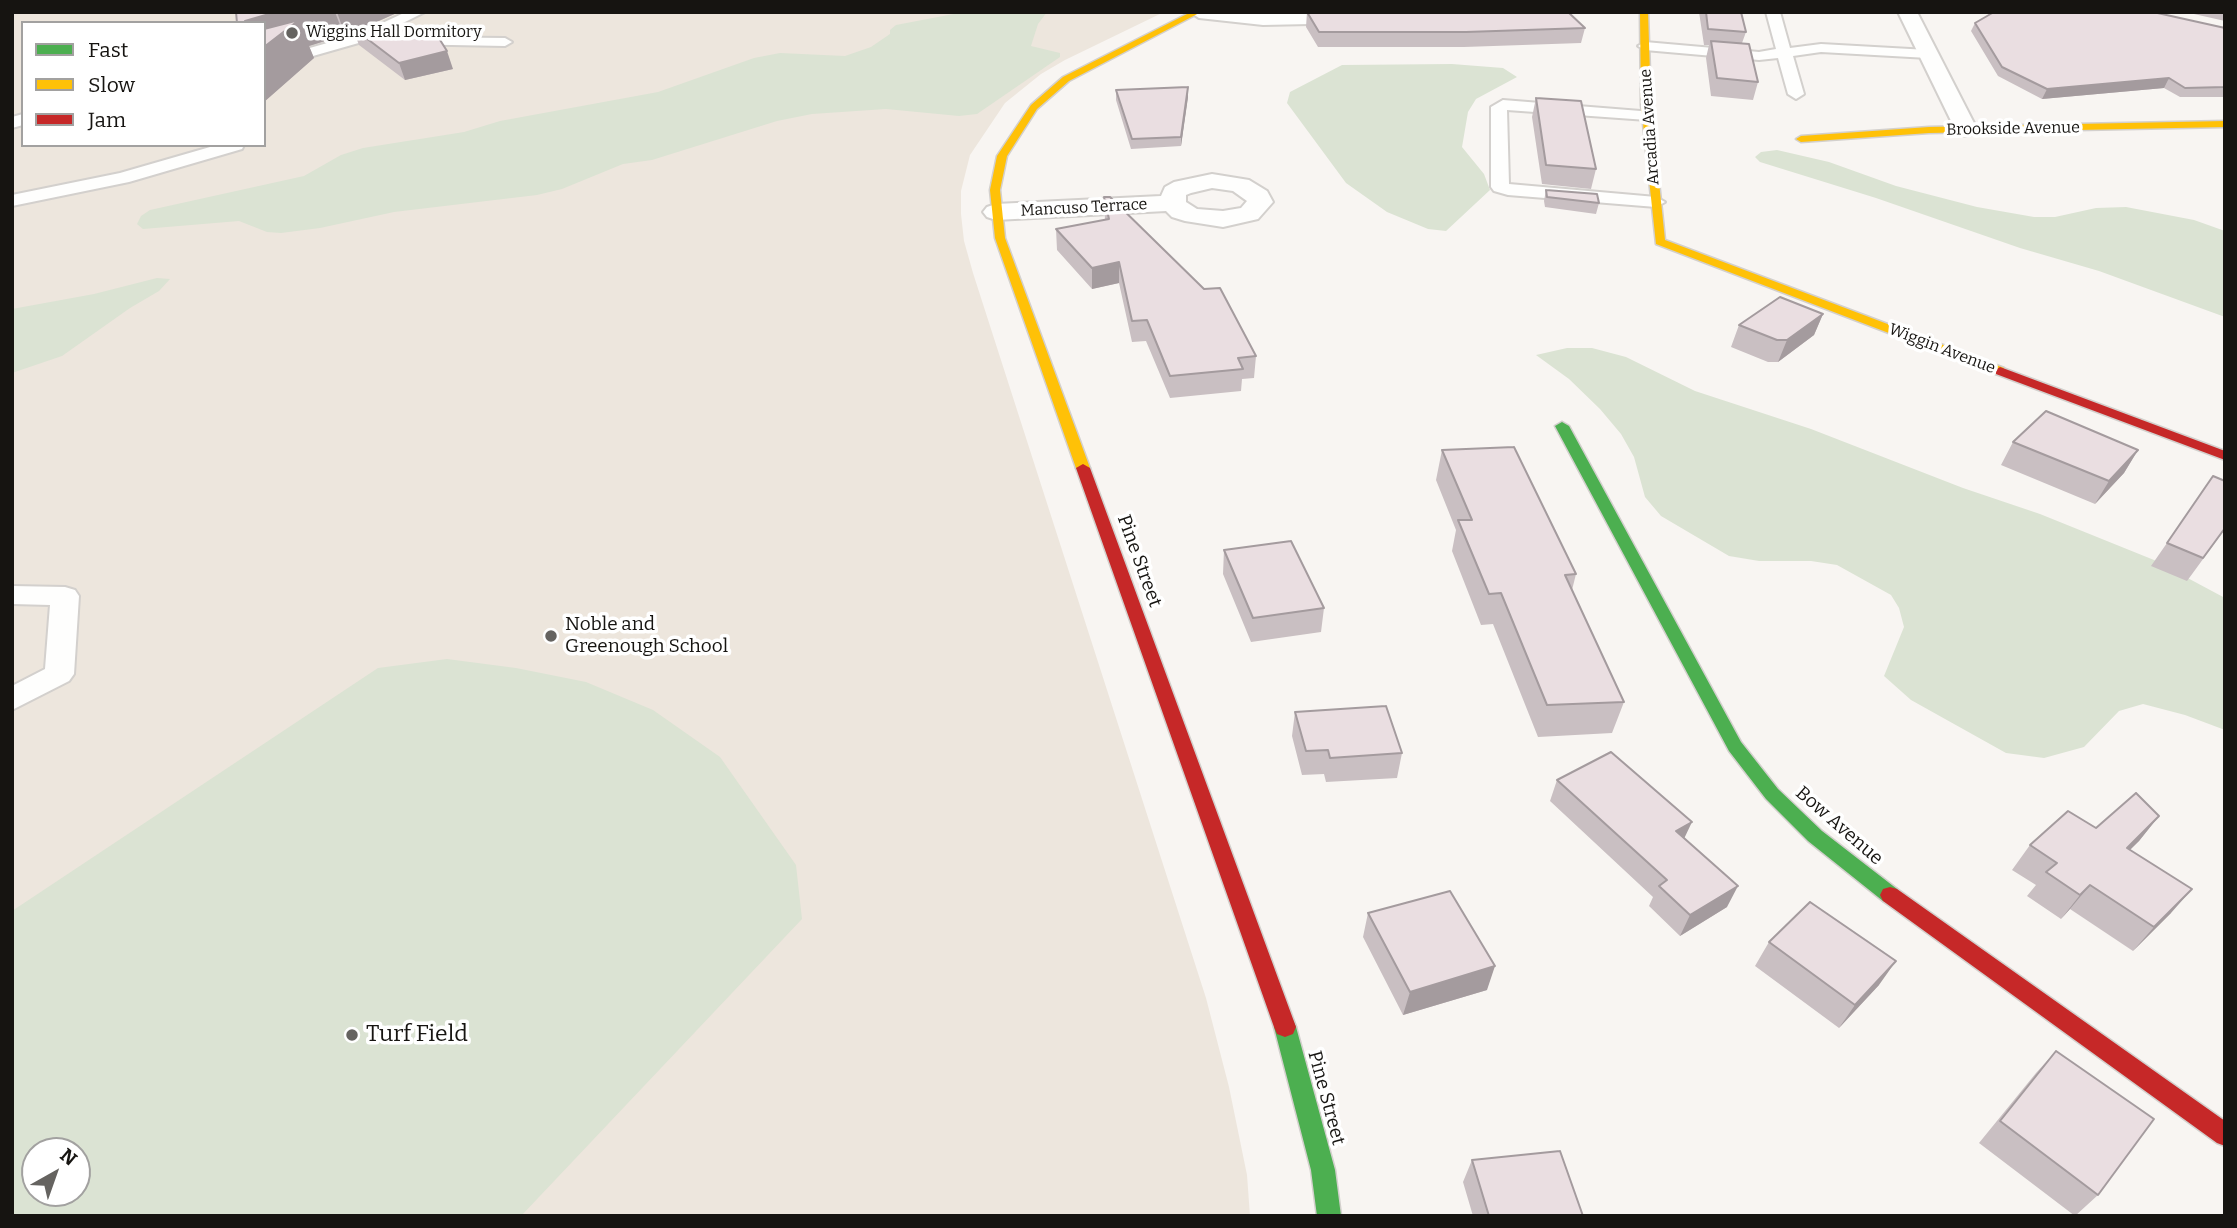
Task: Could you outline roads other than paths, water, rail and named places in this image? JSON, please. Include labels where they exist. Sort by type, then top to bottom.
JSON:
[{"type":"street","points":[[1198,12],[1263,19],[1374,17]]},
{"type":"street","name":"Pine Street","points":[[1198,12],[1088,65],[1066,79],[1034,107],[1002,156],[995,190],[996,212],[1000,238],[1011,269],[1272,986],[1300,1076],[1323,1170],[1329,1216]]},
{"type":"street","name":"Arcadia Avenue","points":[[1644,12],[1647,115],[1660,242]]},
{"type":"street","points":[[1907,12],[1966,129]]},
{"type":"street","name":"Brookside Avenue","points":[[1801,139],[1966,129],[2225,124]]},
{"type":"street","name":"Mancuso Terrace","points":[[996,212],[1173,204]]},
{"type":"street","name":"Wiggin Avenue","points":[[1660,242],[2225,456]]},
{"type":"street","name":"Bow Avenue","points":[[1562,426],[1735,746],[1772,794],[1815,836],[1868,879],[2225,1135]]},
{"type":"lane","points":[[266,65],[364,37],[418,12]]},
{"type":"lane","points":[[1773,12],[1796,94]]},
{"type":"lane","points":[[364,37],[429,43],[505,42]]},
{"type":"lane","points":[[1645,46],[1759,56],[1847,48],[1928,54]]},
{"type":"lane","points":[[1647,115],[1503,105],[1499,107],[1500,187],[1508,190],[1656,202]]},
{"type":"lane","points":[[12,201],[123,178],[229,147]]},
{"type":"lane","points":[[12,594],[65,596],[59,674],[12,699]]},
{"type":"place","name":"Wiggins Hall Dormitory","points":[[292,33]]},
{"type":"place","name":"Noble and Greenough School","points":[[551,636]]},
{"type":"place","name":"Turf Field","points":[[352,1035]]}]
